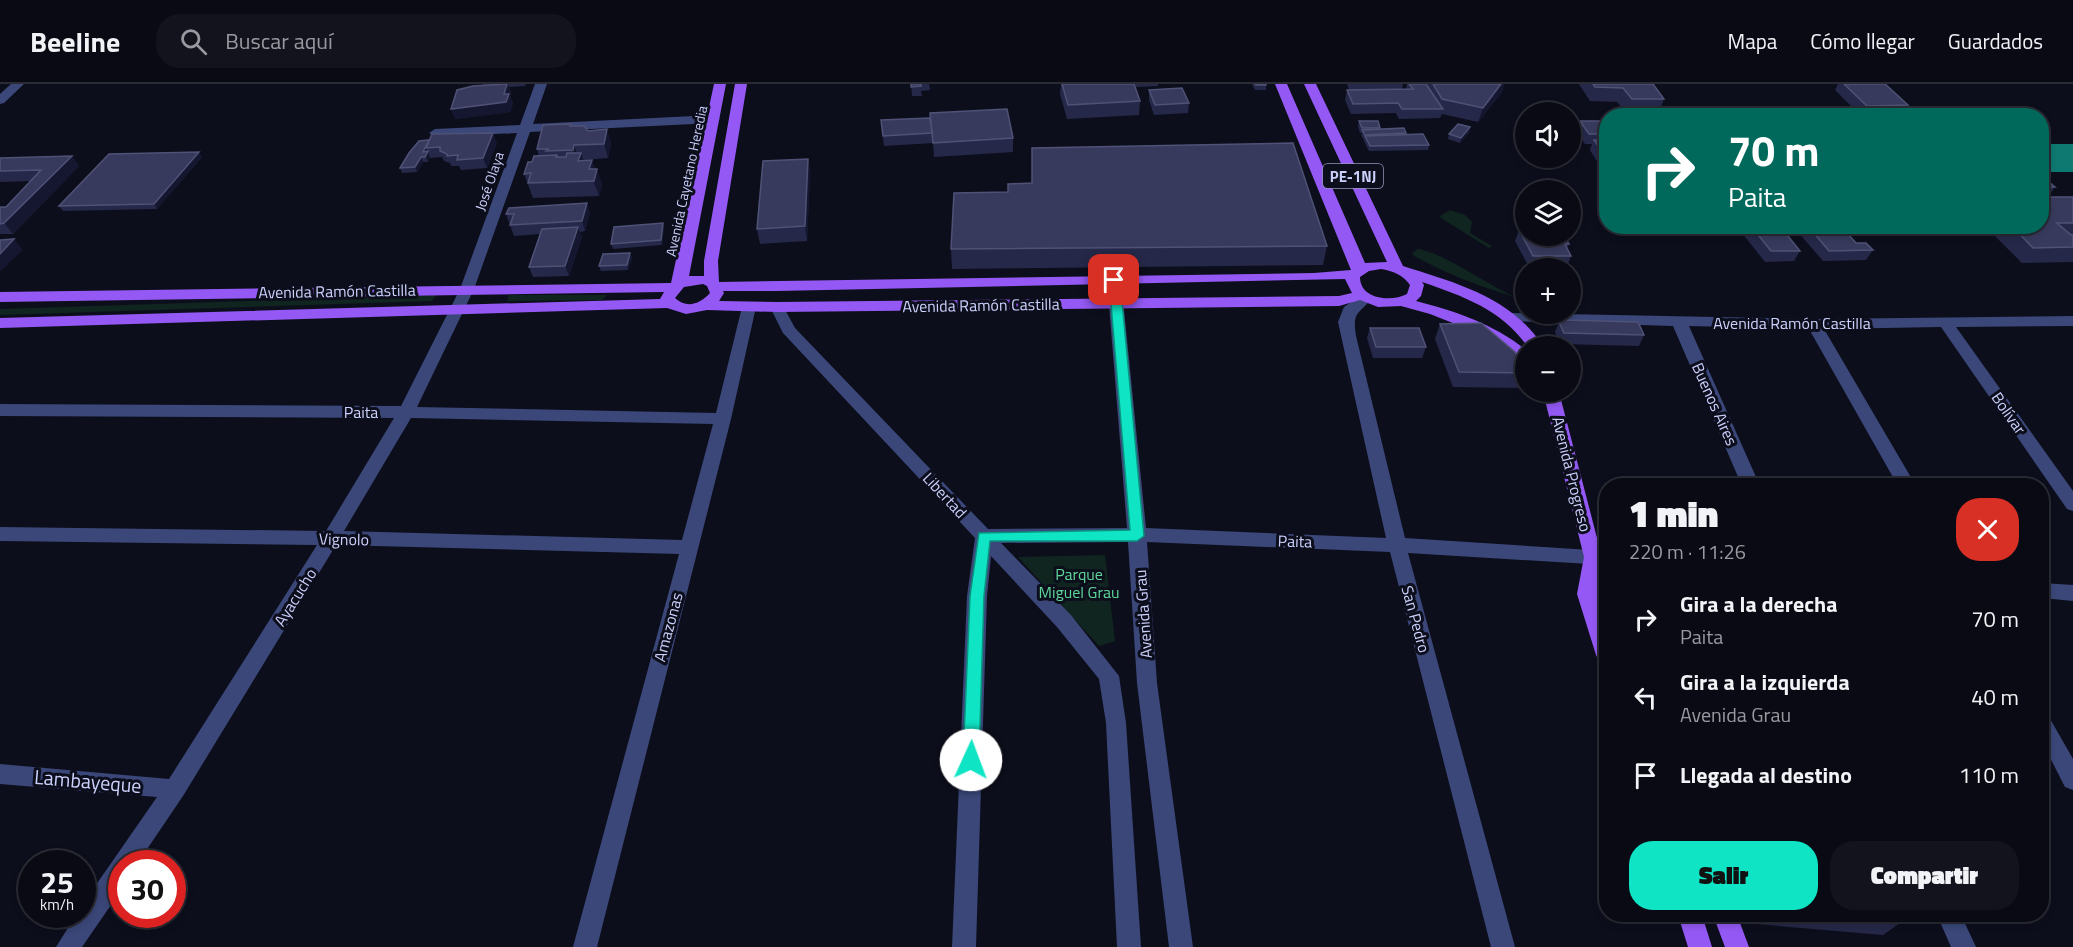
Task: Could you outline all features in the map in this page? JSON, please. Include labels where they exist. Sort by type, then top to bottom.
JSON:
[{"type":"main road","name":"Avenida Cayetano Heredia","points":[[670,303],[668,295],[677,285],[720,84]]},
{"type":"main road","points":[[706,305],[717,293],[713,284],[711,261],[741,84]]},
{"type":"main road","name":"PE-1NJ","points":[[1281,84],[1320,139],[1350,205],[1399,269],[1409,274],[1417,285],[1414,296],[1402,302]]},
{"type":"main road","name":"PE-1NJ","points":[[1310,84],[1320,139],[1350,205],[1357,271],[1353,285],[1364,296]]},
{"type":"main road","name":"Avenida Ramón Castilla","points":[[0,297],[677,285],[693,280],[713,284],[777,287],[1314,277],[1357,271],[1373,265],[1399,269]]},
{"type":"main road","points":[[1399,269],[1486,302],[1511,318],[1530,336]]},
{"type":"main road","points":[[1364,296],[1383,303],[1402,302],[1435,310],[1470,324],[1506,342],[1515,349]]},
{"type":"main road","name":"Avenida Ramón Castilla","points":[[0,323],[670,303],[685,309],[706,305],[777,307],[1340,301],[1364,296]]},
{"type":"main road","name":"Avenida Progreso","points":[[1554,402],[1599,555]]},
{"type":"main road","name":"Avenida Progreso","points":[[1599,561],[1587,594],[1599,633]]},
{"type":"main road","points":[[1692,922],[1700,947]]},
{"type":"main road","points":[[1728,922],[1737,947]]},
{"type":"street","points":[[0,100],[18,84]]},
{"type":"street","name":"José Olaya","points":[[467,289],[541,84]]},
{"type":"street","points":[[435,133],[714,119]]},
{"type":"street","name":"Avenida Grau","points":[[1114,280],[1137,536],[1147,683],[1181,947]]},
{"type":"street","name":"Ayacucho","points":[[134,850],[175,789],[331,538],[406,412],[467,289]]},
{"type":"street","name":"San Pedro","points":[[1364,296],[1348,310],[1346,322],[1397,545],[1503,947]]},
{"type":"street","name":"Amazonas","points":[[585,947],[723,419],[749,307]]},
{"type":"street","name":"Libertad","points":[[777,307],[788,330],[984,536]]},
{"type":"street","name":"Avenida Ramón Castilla","points":[[1511,318],[1814,324],[2073,321]]},
{"type":"street","name":"Bolívar","points":[[1945,321],[2073,504]]},
{"type":"street","name":"Buenos Aires","points":[[1679,322],[1747,478]]},
{"type":"street","points":[[1814,324],[1902,478]]},
{"type":"street","name":"Paita","points":[[0,410],[406,412],[723,419]]},
{"type":"street","name":"Vignolo","points":[[0,534],[331,538],[689,547]]},
{"type":"street","points":[[964,947],[977,596],[984,536]]},
{"type":"street","points":[[984,536],[1064,621],[1109,676],[1116,723],[1129,947]]},
{"type":"street","name":"Paita","points":[[984,536],[1137,536],[1397,545],[1599,558]]},
{"type":"street","points":[[2049,591],[2073,592]]},
{"type":"street","points":[[2049,736],[2073,780]]},
{"type":"street","name":"Lambayeque","points":[[0,774],[175,789]]},
{"type":"street","points":[[68,947],[108,888]]},
{"type":"street","points":[[1952,922],[1964,947]]},
{"type":"green space","points":[[1450,210],[1465,215],[1472,222],[1470,233],[1492,246],[1489,248],[1441,218],[1440,216]]},
{"type":"green space","points":[[1418,249],[1428,251],[1515,297],[1463,279],[1412,253]]},
{"type":"green space","points":[[436,295],[432,301],[0,315],[0,309]]},
{"type":"green space","points":[[509,295],[607,295],[602,300],[507,301]]},
{"type":"green space","name":"Parque Miguel Grau","points":[[1105,555],[1115,641],[1099,646],[1018,557]]},
{"type":"building","points":[[507,84],[504,94],[509,94],[506,102],[451,109],[457,90],[473,86]]},
{"type":"building","points":[[911,84],[921,84],[921,86],[911,87]]},
{"type":"building","points":[[1062,84],[1134,84],[1140,101],[1068,105]]},
{"type":"building","points":[[1409,84],[1426,84],[1443,109],[1402,109],[1398,103],[1353,104],[1347,90],[1413,89]]},
{"type":"building","points":[[1433,84],[1501,84],[1483,108],[1442,99]]},
{"type":"building","points":[[1593,84],[1653,84],[1664,99],[1632,99],[1623,88],[1595,87]]},
{"type":"building","points":[[1844,84],[1885,84],[1908,105],[1867,106]]},
{"type":"building","points":[[1182,88],[1189,103],[1155,105],[1149,90]]},
{"type":"building","points":[[1007,109],[1013,138],[933,143],[930,113]]},
{"type":"building","points":[[930,118],[932,133],[883,136],[881,120]]},
{"type":"building","points":[[1359,121],[1378,121],[1380,128],[1362,128]]},
{"type":"building","points":[[1581,121],[1599,121],[1599,134],[1589,134]]},
{"type":"building","points":[[571,124],[570,126],[584,126],[588,131],[607,129],[604,144],[574,145],[573,150],[537,149],[543,125]]},
{"type":"building","points":[[1458,124],[1470,127],[1461,138],[1449,134]]},
{"type":"building","points":[[1404,128],[1406,133],[1365,135],[1362,130]]},
{"type":"building","points":[[493,133],[483,158],[457,160],[458,155],[447,156],[440,151],[440,147],[426,148],[432,134]]},
{"type":"building","points":[[1423,134],[1429,145],[1370,146],[1365,136]]},
{"type":"building","points":[[429,140],[423,152],[428,151],[425,157],[421,157],[415,167],[400,168],[419,141]]},
{"type":"building","points":[[1293,143],[1327,246],[951,249],[954,193],[1008,192],[1008,184],[1032,183],[1032,148]]},
{"type":"building","points":[[199,152],[154,204],[59,206],[109,154]]},
{"type":"building","points":[[567,153],[581,153],[578,161],[592,160],[589,169],[597,169],[594,181],[528,183],[531,173],[524,174],[528,162],[532,162],[534,156],[566,157]]},
{"type":"building","points":[[72,156],[4,223],[0,224],[0,207],[6,207],[41,170],[0,171],[0,158]]},
{"type":"building","points":[[808,159],[805,226],[757,229],[763,161]]},
{"type":"building","points":[[2049,197],[2073,197],[2073,223],[2057,223],[2073,235],[2073,247],[2033,248],[2020,234],[2049,234]]},
{"type":"building","points":[[587,203],[582,221],[510,225],[514,214],[506,214],[509,208]]},
{"type":"building","points":[[663,223],[661,240],[611,244],[614,227]]},
{"type":"building","points":[[578,227],[565,266],[529,267],[542,229]]},
{"type":"building","points":[[1757,234],[1786,234],[1800,251],[1771,251]]},
{"type":"building","points":[[1815,234],[1848,234],[1856,243],[1866,243],[1873,250],[1829,251]]},
{"type":"building","points":[[14,239],[0,254],[0,240]]},
{"type":"building","points":[[1528,246],[1566,246],[1571,256],[1533,256]]},
{"type":"building","points":[[630,253],[627,265],[599,266],[603,254]]},
{"type":"building","points":[[1581,320],[1638,322],[1644,335],[1564,333],[1560,324],[1581,324]]},
{"type":"building","points":[[1481,323],[1515,352],[1515,373],[1459,372],[1440,324]]},
{"type":"building","points":[[1370,328],[1419,328],[1426,347],[1376,347]]},
{"type":"taxiway","points":[[2049,158],[2073,158]]},
{"type":"route","points":[[971,760],[977,596],[984,536],[1137,536],[1114,280]]}]
